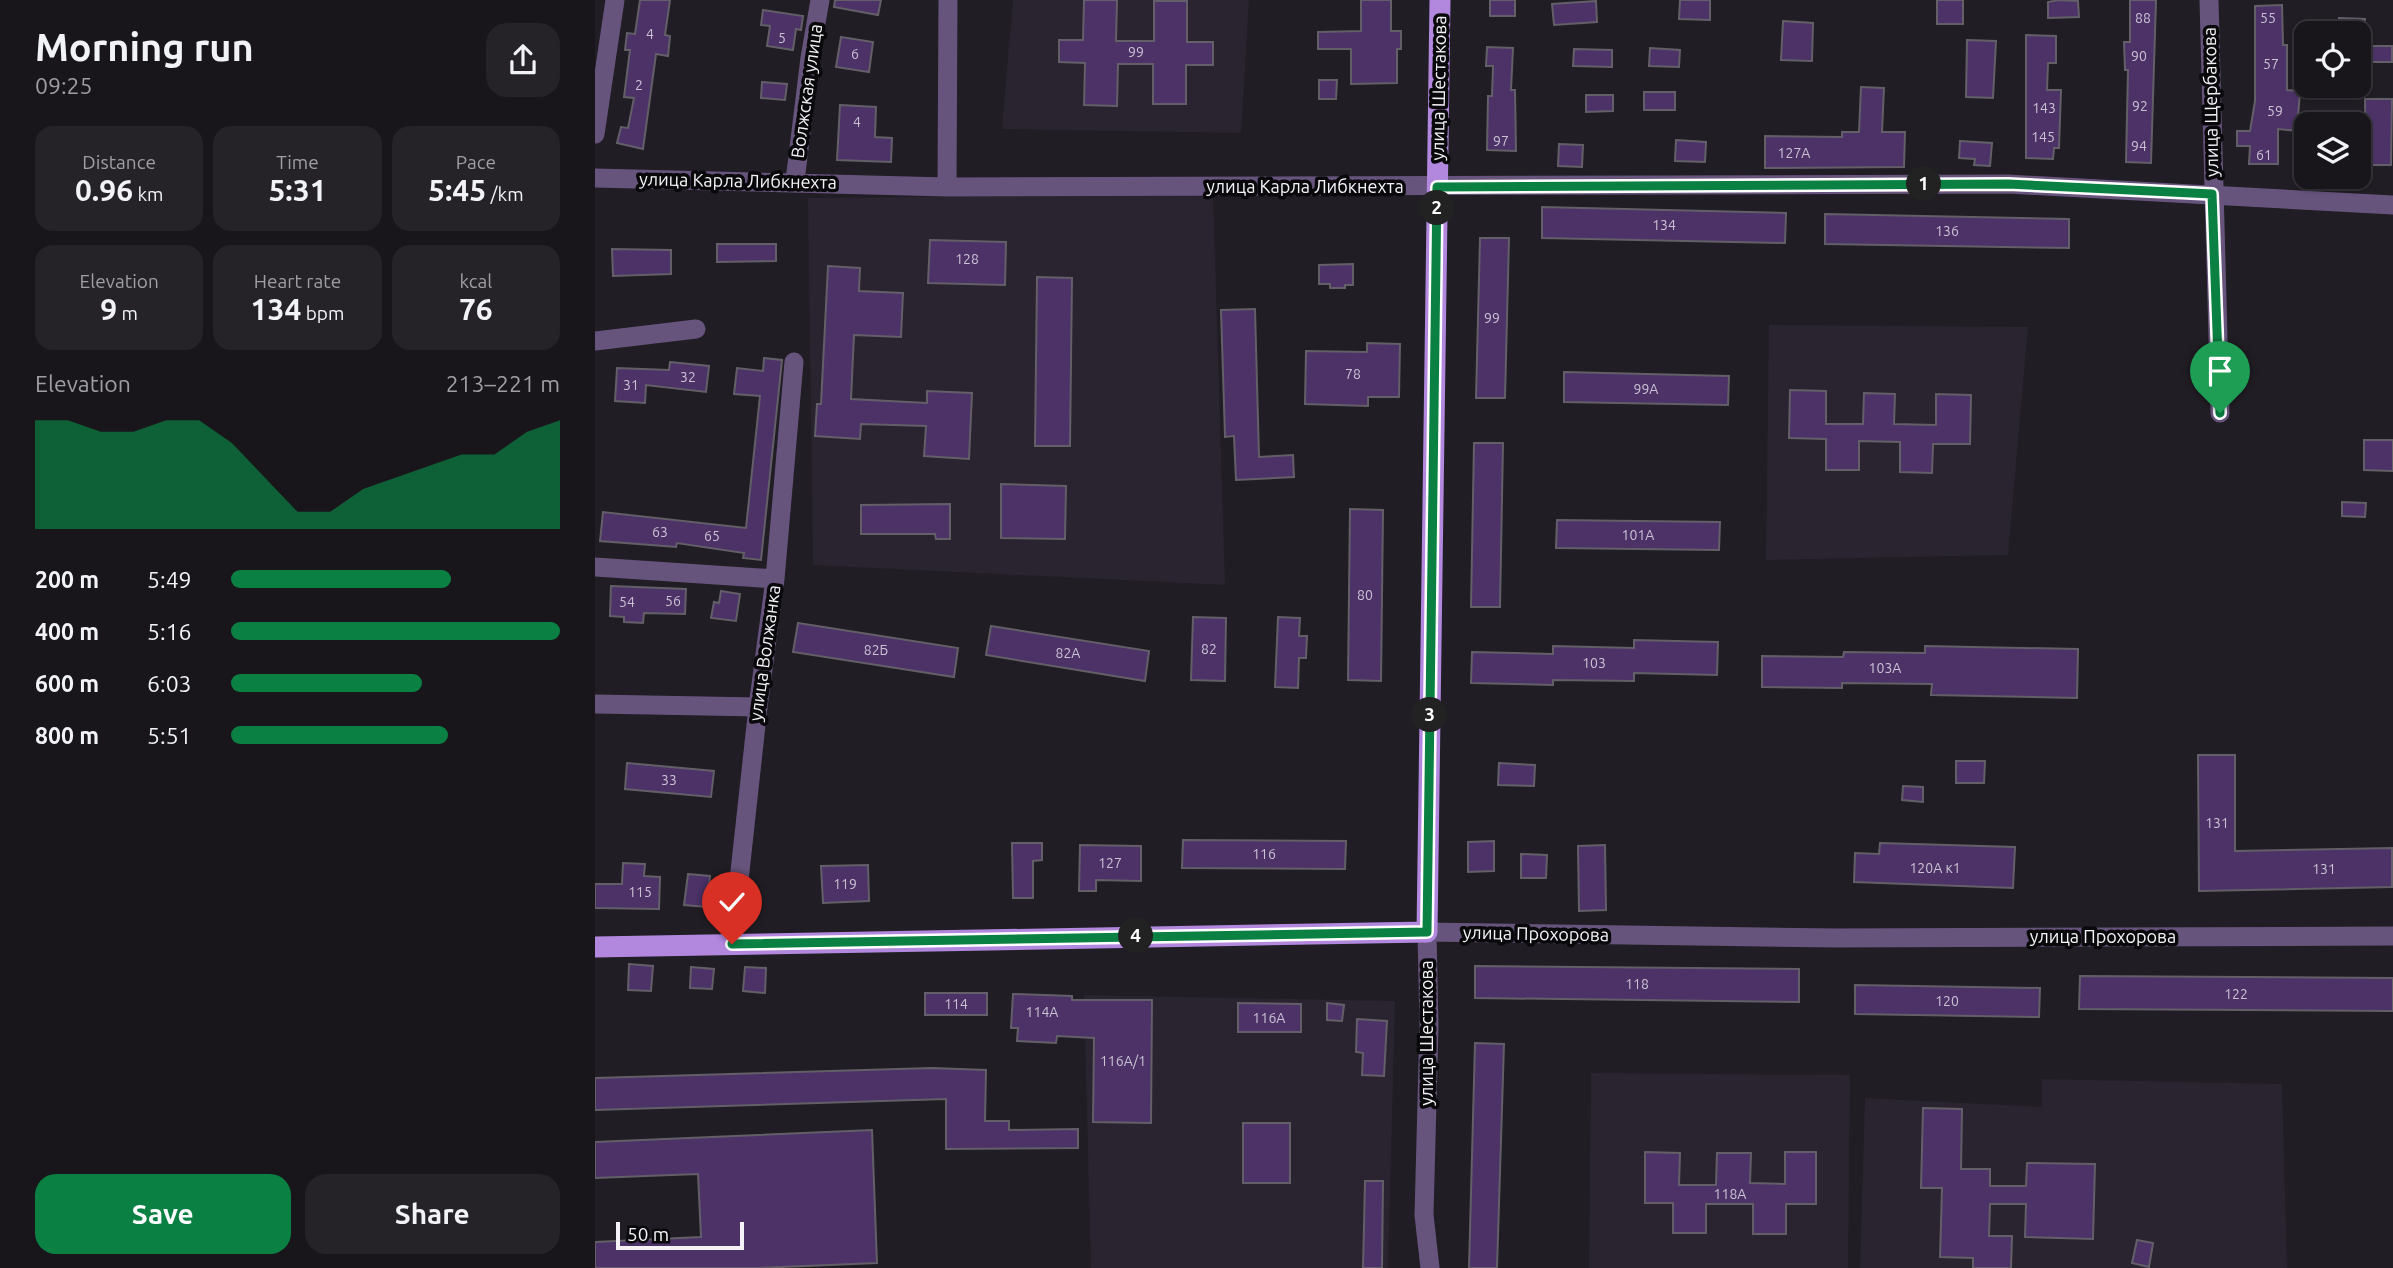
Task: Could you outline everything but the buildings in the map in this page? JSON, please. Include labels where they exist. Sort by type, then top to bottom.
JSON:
[{"type":"main road","name":"улица Шестакова","points":[[1427,932],[1440,0]]},
{"type":"main road","name":"улица Прохорова","points":[[595,947],[1427,932]]},
{"type":"street","points":[[595,134],[615,0]]},
{"type":"street","name":"Волжская улица","points":[[795,181],[820,0]]},
{"type":"street","points":[[947,187],[948,0]]},
{"type":"street","name":"улица Щербакова","points":[[2209,0],[2212,194],[2220,413]]},
{"type":"street","name":"улица Карла Либкнехта","points":[[595,178],[795,181],[947,187],[2008,184],[2393,205]]},
{"type":"street","points":[[595,341],[696,330]]},
{"type":"street","name":"улица Волжанка","points":[[732,944],[775,579],[794,362]]},
{"type":"street","points":[[595,566],[775,579]]},
{"type":"street","points":[[595,704],[758,707]]},
{"type":"street","name":"улица Прохорова","points":[[1427,932],[1835,938],[2393,936]]},
{"type":"street","name":"улица Шестакова","points":[[1427,932],[1429,1026],[1424,1215],[1430,1268]]},
{"type":"shaded area","points":[[1013,0],[1249,0],[1241,133],[1002,129]]},
{"type":"shaded area","points":[[1213,194],[1225,585],[813,565],[808,198]]},
{"type":"shaded area","points":[[1769,325],[2028,327],[2008,555],[1766,560]]},
{"type":"shaded area","points":[[1084,995],[1395,1001],[1388,1268],[1091,1268]]},
{"type":"shaded area","points":[[1591,1073],[1850,1075],[1848,1268],[1589,1268]]},
{"type":"shaded area","points":[[2042,1079],[2282,1084],[2287,1268],[1860,1268],[1865,1098],[2042,1107]]},
{"type":"route","points":[[732,944],[1427,932],[1437,187],[2008,184],[2212,194],[2220,413]]}]
